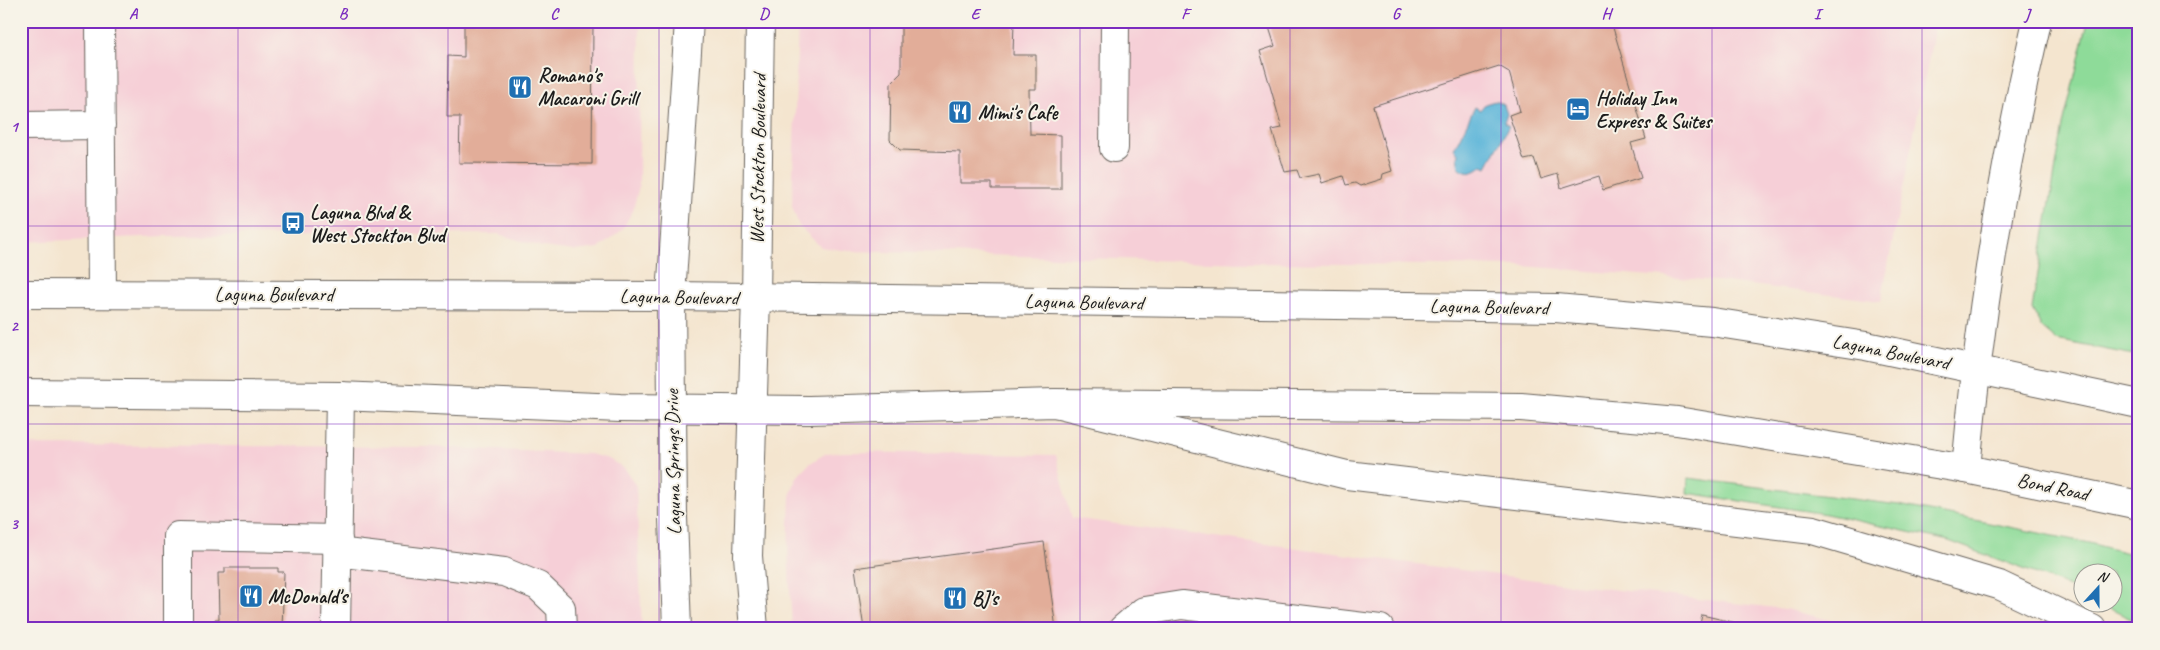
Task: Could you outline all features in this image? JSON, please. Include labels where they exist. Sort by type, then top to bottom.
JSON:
[{"type":"main road","points":[[100,21],[102,294]]},
{"type":"main road","points":[[671,296],[689,21]]},
{"type":"main road","name":"West Stockton Boulevard","points":[[756,297],[760,21]]},
{"type":"main road","points":[[1114,148],[1115,21]]},
{"type":"main road","points":[[21,392],[340,396],[672,408],[810,410],[1055,403],[1522,407],[1677,421],[1966,469],[1975,368],[2020,94],[2037,21]]},
{"type":"main road","points":[[21,126],[101,126]]},
{"type":"main road","name":"Laguna Boulevard","points":[[21,294],[671,296],[1556,308],[1712,322],[1866,346],[2139,404]]},
{"type":"main road","name":"Laguna Springs Drive","points":[[671,296],[673,517],[677,629]]},
{"type":"main road","points":[[754,629],[748,556],[756,297]]},
{"type":"main road","points":[[336,629],[340,396]]},
{"type":"main road","points":[[1055,403],[1348,475],[1813,530],[1999,585],[2092,629]]},
{"type":"main road","name":"Bond Road","points":[[1966,469],[2139,505]]},
{"type":"main road","points":[[178,629],[178,536],[338,546],[504,572],[538,586],[560,608],[562,629]]},
{"type":"main road","points":[[1123,629],[1144,611],[1182,605],[1380,629]]},
{"type":"shaded area","points":[[21,21],[640,21],[639,186],[633,210],[622,230],[599,248],[575,251],[542,247],[498,234],[165,236],[21,242]]},
{"type":"shaded area","points":[[798,21],[1936,21],[1881,301],[1718,281],[1522,266],[1247,263],[849,251],[821,247],[799,226],[792,206]]},
{"type":"shaded area","points":[[21,445],[429,447],[590,454],[609,459],[625,469],[636,486],[642,629],[21,629]]},
{"type":"shaded area","points":[[826,453],[1056,455],[1072,518],[1567,584],[1785,609],[1868,629],[792,629],[788,550],[790,496],[797,477],[809,464]]},
{"type":"green space","points":[[2088,21],[2139,21],[2139,356],[2056,340],[2042,328],[2032,309],[2063,125]]},
{"type":"green space","points":[[1688,478],[1899,505],[2089,543],[2139,556],[2139,623],[2116,612],[2122,612],[2122,562],[2072,562],[2072,589],[1949,541],[1826,514],[1687,493]]},
{"type":"water","points":[[1495,101],[1504,105],[1507,114],[1504,123],[1509,126],[1487,167],[1483,165],[1469,172],[1459,168],[1458,153],[1454,149],[1475,107],[1480,110],[1485,104]]},
{"type":"building","name":"Romano's Macaroni Grill","points":[[464,21],[593,21],[592,164],[459,163],[460,117],[447,117],[448,56],[464,57]]},
{"type":"building","name":"Mimi's Cafe","points":[[901,21],[1014,21],[1013,55],[1036,55],[1036,89],[1029,89],[1030,134],[1061,135],[1061,189],[992,189],[992,183],[960,183],[960,152],[900,150],[890,140],[891,83],[901,73]]},
{"type":"building","name":"Holiday Inn Express & Suites","points":[[1267,21],[1611,21],[1646,139],[1631,143],[1641,178],[1603,190],[1599,176],[1561,188],[1558,174],[1541,179],[1534,158],[1524,160],[1509,115],[1520,111],[1509,72],[1499,66],[1373,106],[1392,171],[1383,174],[1382,179],[1360,186],[1355,183],[1346,185],[1343,176],[1322,183],[1319,174],[1300,178],[1297,170],[1285,172],[1272,130],[1282,128],[1260,51],[1275,46]]},
{"type":"building","name":"BJ's","points":[[1044,542],[1056,629],[864,629],[855,568]]},
{"type":"building","name":"McDonald's","points":[[225,568],[278,568],[278,572],[284,572],[282,629],[215,629],[215,619],[219,619],[218,573],[225,573]]},
{"type":"building","points":[[1702,615],[1758,628],[1758,629],[1699,629]]},
{"type":"place","name":"Romano's Macaroni Grill","points":[[520,87]]},
{"type":"place","name":"Holiday Inn Express & Suites","points":[[1578,109]]},
{"type":"place","name":"Mimi's Cafe","points":[[960,112]]},
{"type":"place","name":"Laguna Blvd & West Stockton Blvd","points":[[293,223]]},
{"type":"place","name":"McDonald's","points":[[251,596]]},
{"type":"place","name":"BJ's","points":[[955,598]]}]
